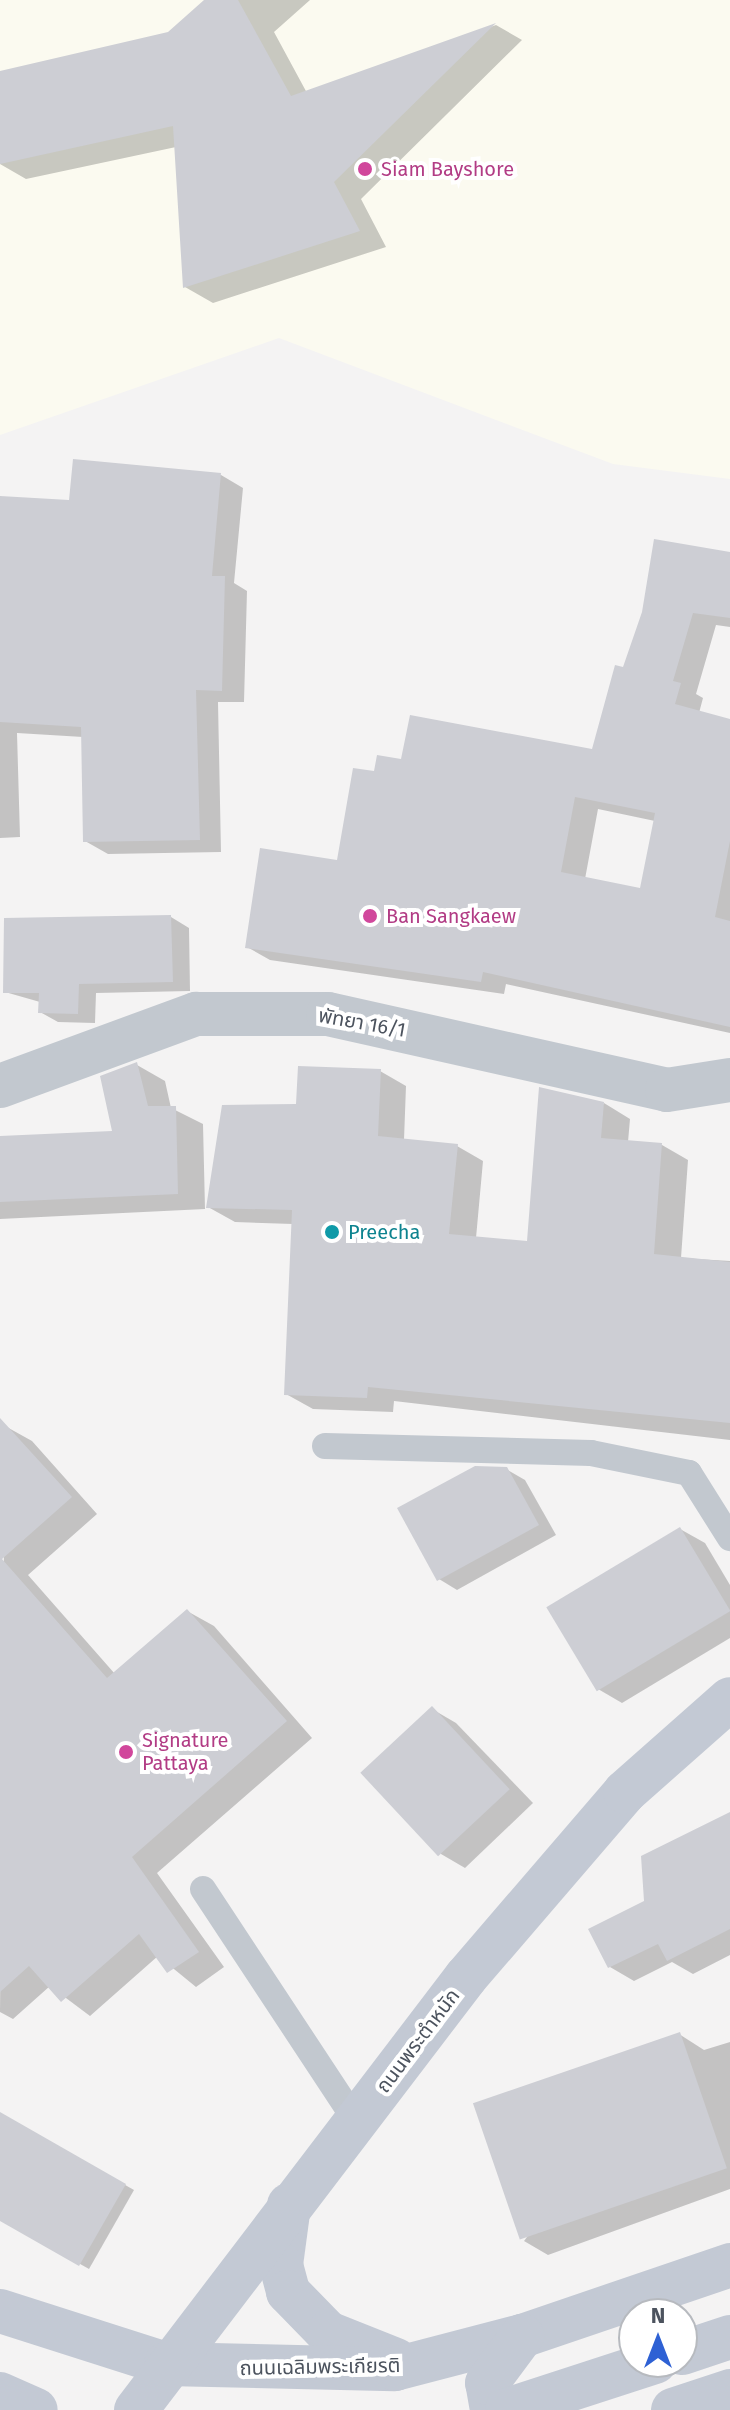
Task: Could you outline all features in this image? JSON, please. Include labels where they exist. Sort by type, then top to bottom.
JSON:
[{"type":"main road","name":"ถนนพระตำหนัก","points":[[136,2410],[166,2364],[466,1977],[625,1792],[730,1699]]},
{"type":"main road","points":[[289,2203],[281,2265],[288,2292],[328,2333],[414,2364]]},
{"type":"main road","name":"ถนนเฉลิมพระเกียรติ","points":[[0,2311],[166,2364],[270,2371],[414,2364],[522,2336],[730,2265]]},
{"type":"main road","points":[[492,2410],[487,2383],[522,2336]]},
{"type":"main road","points":[[698,2348],[730,2337]]},
{"type":"main road","points":[[507,2410],[618,2374]]},
{"type":"main road","points":[[673,2410],[730,2391]]},
{"type":"main road","points":[[0,2394],[36,2410]]},
{"type":"street","name":"พัทยา 16/1","points":[[0,1086],[196,1014],[328,1014],[667,1090],[730,1080]]},
{"type":"lane","points":[[325,1446],[591,1453],[661,1466],[689,1473],[730,1538]]},
{"type":"lane","points":[[203,1889],[356,2121]]},
{"type":"shaded area","name":"Siam Bayshore","points":[[0,0],[730,0],[730,479],[613,464],[279,338],[0,435]]},
{"type":"building","points":[[204,0],[238,0],[291,96],[496,23],[334,182],[360,231],[183,288],[173,126],[0,164],[0,71],[168,32]]},
{"type":"building","points":[[73,459],[221,473],[212,576],[225,576],[222,691],[196,690],[200,840],[83,842],[81,727],[0,722],[0,496],[69,500]]},
{"type":"building","points":[[654,539],[730,552],[730,618],[693,613],[673,681],[681,683],[675,704],[730,719],[730,841],[715,917],[730,921],[730,1027],[483,972],[481,982],[245,948],[260,848],[337,860],[353,768],[374,771],[377,755],[401,759],[410,715],[592,749],[615,665],[623,667],[642,612]],"holes":[[[575,797],[655,813],[640,888],[561,872]]]},
{"type":"building","points":[[171,915],[173,982],[79,984],[78,1014],[38,1013],[39,993],[3,993],[4,918]]},
{"type":"building","points":[[137,1062],[148,1106],[176,1106],[178,1194],[0,1202],[0,1136],[112,1131],[100,1076]]},
{"type":"building","points":[[298,1066],[381,1069],[378,1136],[458,1144],[449,1234],[527,1241],[539,1087],[604,1102],[601,1138],[662,1143],[654,1254],[730,1262],[730,1423],[368,1387],[367,1398],[284,1395],[292,1210],[206,1208],[222,1105],[296,1104]]},
{"type":"building","name":"Signature Pattaya","points":[[0,1418],[72,1497],[2,1559],[107,1678],[187,1609],[287,1721],[132,1857],[199,1952],[167,1973],[139,1934],[61,2002],[29,1966],[0,1992]]},
{"type":"building","points":[[475,1466],[507,1467],[539,1525],[437,1581],[397,1508]]},
{"type":"building","points":[[680,1527],[730,1611],[597,1691],[546,1607]]},
{"type":"building","points":[[432,1706],[510,1789],[438,1856],[360,1773]]},
{"type":"building","points":[[730,1812],[730,1929],[667,1961],[658,1944],[608,1968],[588,1929],[644,1901],[641,1856]]},
{"type":"building","points":[[680,2032],[727,2168],[520,2239],[473,2103]]},
{"type":"building","points":[[0,2112],[126,2184],[79,2266],[0,2221]]},
{"type":"place","name":"Siam Bayshore","points":[[365,169]]},
{"type":"place","name":"Ban Sangkaew","points":[[370,916]]},
{"type":"place","name":"Preecha","points":[[332,1232]]},
{"type":"place","name":"Signature Pattaya","points":[[126,1752]]}]
